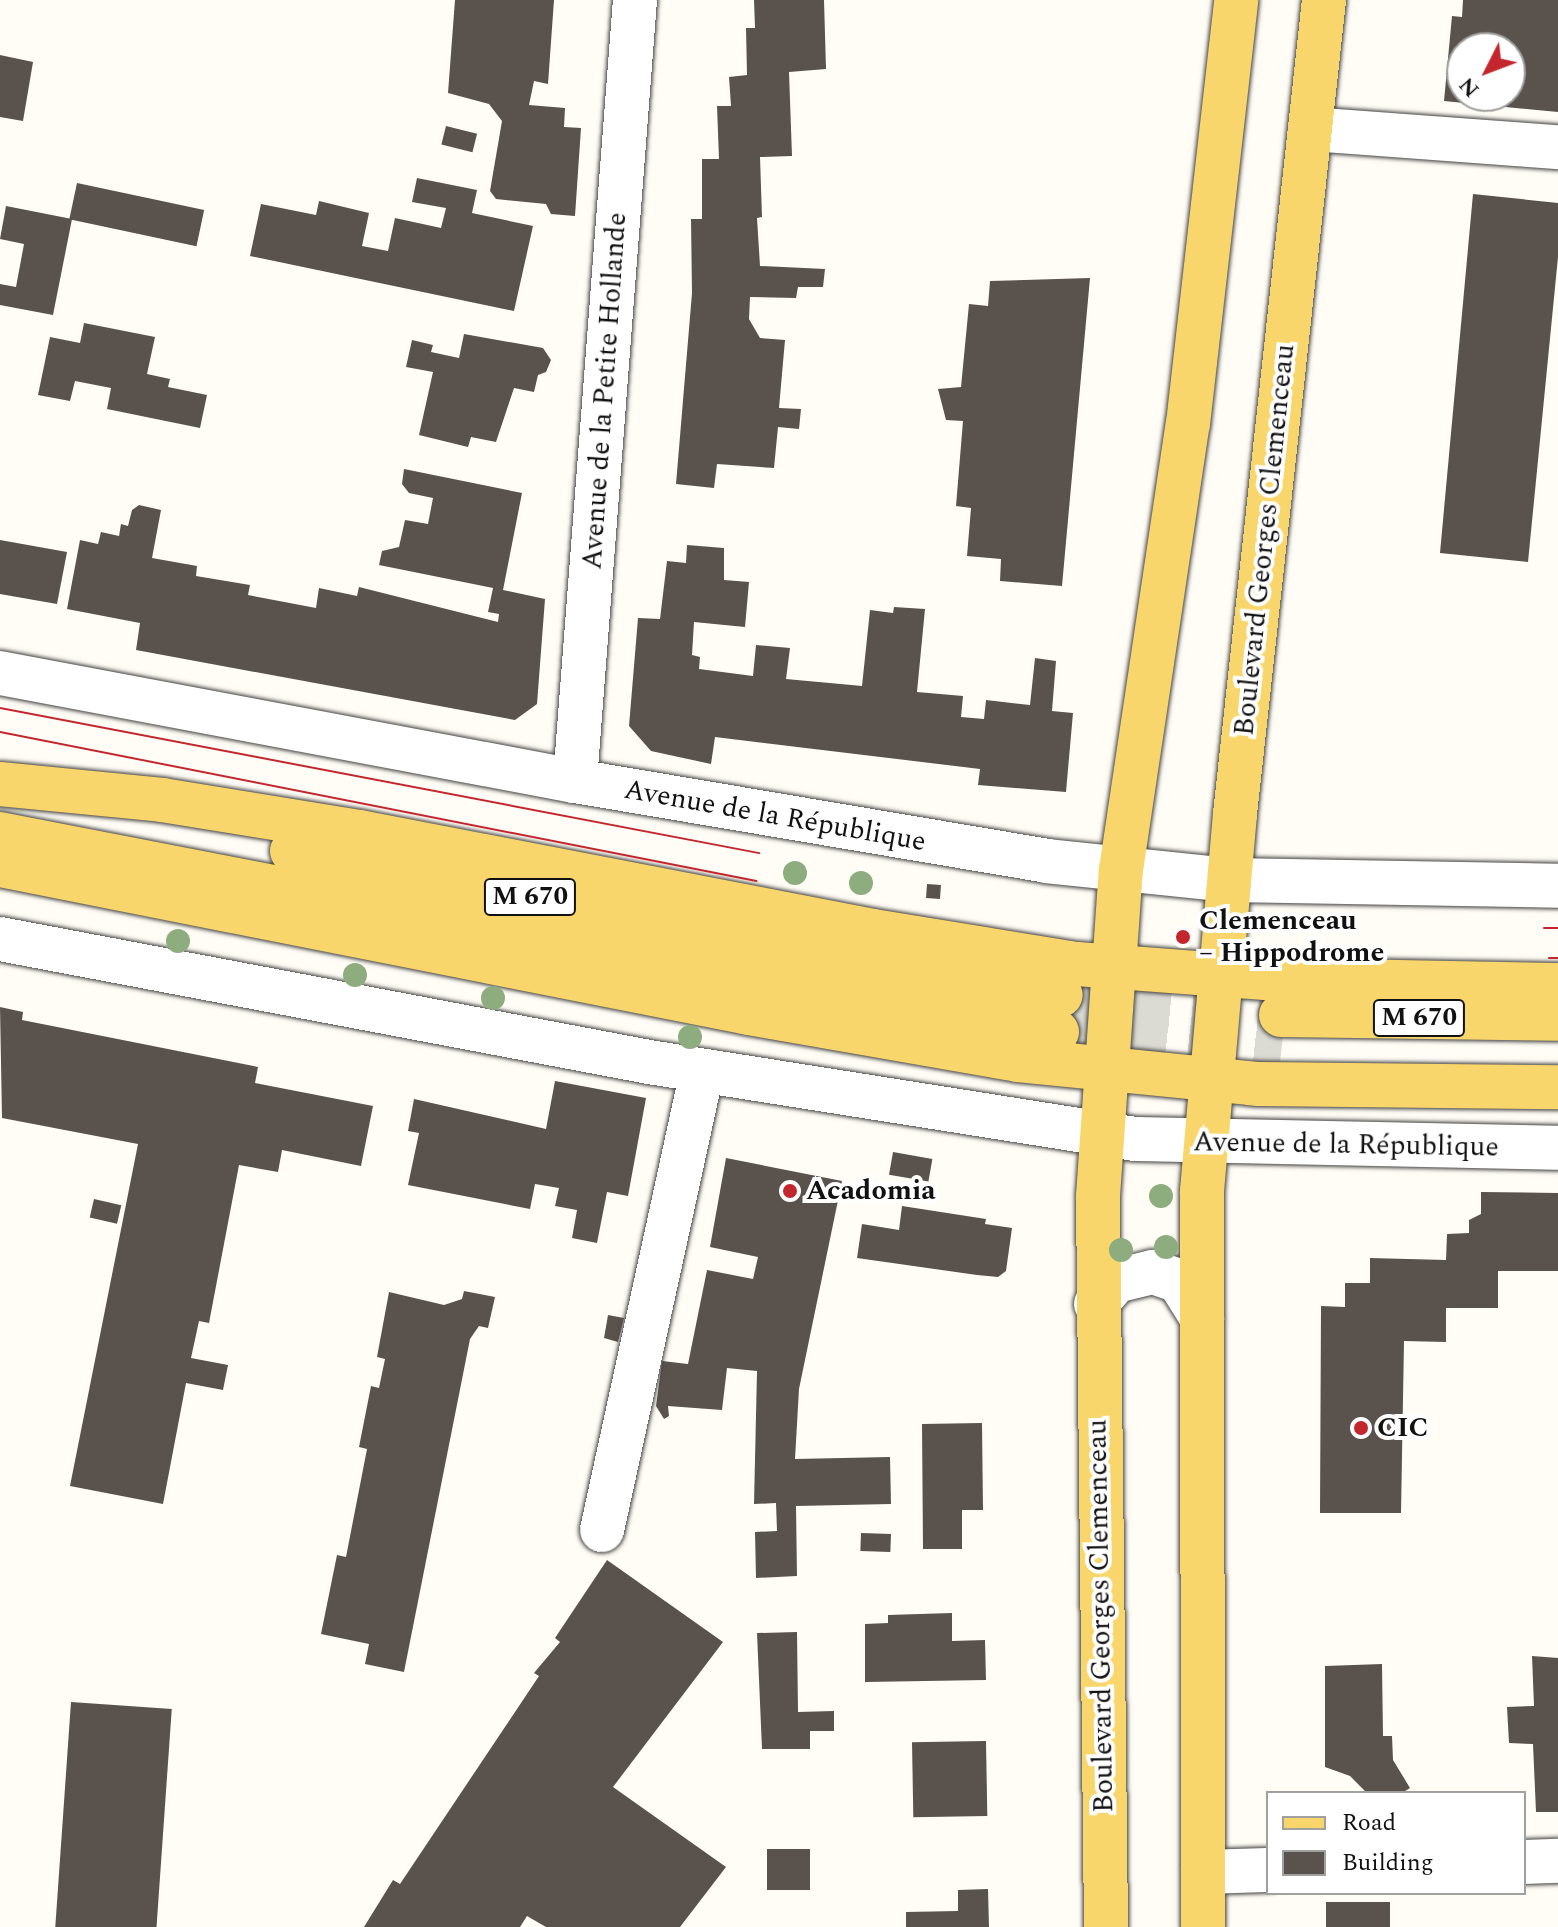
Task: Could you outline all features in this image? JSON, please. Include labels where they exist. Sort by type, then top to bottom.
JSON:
[{"type":"main road","points":[[1106,1071],[1121,870],[1188,424],[1236,0]]},
{"type":"main road","name":"Boulevard Georges Clemenceau","points":[[1206,1143],[1230,880],[1324,0]]},
{"type":"main road","points":[[0,784],[162,800],[345,830],[873,931],[1113,968],[1221,976],[1558,985]]},
{"type":"main road","name":"M 670","points":[[0,793],[723,935],[1059,1013],[737,977],[0,834]]},
{"type":"main road","points":[[0,865],[749,1013],[1106,1071],[1211,1081],[1558,1087]]},
{"type":"main road","name":"M 670","points":[[1558,1019],[1281,1035],[1558,1058]]},
{"type":"main road","name":"Boulevard Georges Clemenceau","points":[[1106,1071],[1096,1304],[1106,1927]]},
{"type":"main road","points":[[1203,1927],[1202,1318],[1206,1143]]},
{"type":"street","name":"Avenue de la Petite Hollande","points":[[575,781],[635,0]]},
{"type":"street","points":[[1310,129],[1558,147]]},
{"type":"street","name":"Avenue de la République","points":[[0,673],[898,838],[1121,870],[1230,880],[1558,886]]},
{"type":"street","name":"Avenue de la République","points":[[0,939],[702,1071],[1103,1134],[1206,1143],[1558,1148]]},
{"type":"street","points":[[602,1530],[702,1071]]},
{"type":"street","points":[[1096,1304],[1116,1281],[1153,1272],[1179,1281],[1202,1318]]},
{"type":"street","points":[[1526,1862],[1558,1861]]},
{"type":"street","points":[[1203,1872],[1266,1870]]},
{"type":"building","points":[[455,0],[554,0],[548,84],[534,81],[529,105],[565,108],[564,127],[581,128],[575,216],[551,214],[546,204],[496,199],[490,191],[502,121],[489,104],[448,93]]},
{"type":"building","points":[[754,0],[824,0],[826,69],[789,72],[792,156],[760,157],[762,217],[757,218],[760,266],[825,269],[823,287],[798,287],[796,298],[750,297],[749,319],[760,338],[785,340],[779,408],[801,409],[799,429],[778,427],[774,468],[717,464],[714,488],[676,484],[692,293],[691,219],[702,219],[702,159],[719,159],[717,106],[731,106],[729,77],[747,75],[746,28],[755,28]]},
{"type":"building","points":[[1463,0],[1558,0],[1558,112],[1526,109],[1526,32],[1450,32],[1452,16],[1462,17]]},
{"type":"building","points":[[0,55],[33,62],[23,121],[0,117]]},
{"type":"building","points":[[446,126],[477,134],[472,152],[441,144]]},
{"type":"building","points":[[417,178],[477,190],[472,213],[533,226],[514,311],[250,256],[261,204],[316,215],[319,201],[369,213],[362,246],[388,251],[395,218],[441,228],[446,208],[412,202]]},
{"type":"building","points":[[77,183],[204,210],[196,246],[69,219]]},
{"type":"building","points":[[1473,194],[1558,203],[1558,257],[1528,562],[1440,553]]},
{"type":"building","points":[[6,206],[72,219],[53,315],[0,305],[0,284],[16,287],[24,244],[0,239]]},
{"type":"building","points":[[1090,278],[1062,586],[1000,581],[1001,559],[967,556],[971,508],[956,506],[963,421],[946,420],[938,389],[961,387],[969,304],[988,306],[990,281]]},
{"type":"building","points":[[84,323],[155,337],[147,374],[170,379],[168,387],[207,395],[200,428],[107,409],[111,388],[75,381],[70,401],[38,395],[50,337],[80,343]]},
{"type":"building","points":[[464,334],[543,348],[551,360],[546,372],[538,375],[534,392],[514,388],[496,442],[471,437],[468,447],[419,435],[433,372],[406,367],[412,340],[433,345],[431,352],[459,358]]},
{"type":"building","points":[[404,469],[522,493],[503,590],[545,599],[537,704],[515,720],[136,650],[140,623],[67,609],[80,540],[98,544],[101,532],[119,536],[121,524],[128,526],[132,510],[139,505],[161,510],[152,558],[197,566],[196,576],[250,585],[248,595],[316,608],[319,588],[357,596],[359,587],[498,622],[499,614],[488,612],[493,588],[379,565],[382,551],[399,547],[405,520],[428,524],[433,498],[409,493],[402,484]]},
{"type":"building","points":[[0,540],[67,552],[57,604],[0,594]]},
{"type":"building","points":[[687,545],[724,548],[724,580],[749,582],[745,627],[694,622],[692,655],[700,657],[699,669],[753,676],[756,645],[790,648],[786,679],[862,686],[870,610],[893,613],[894,607],[925,609],[917,692],[963,696],[961,717],[984,719],[986,700],[1030,705],[1035,658],[1056,661],[1052,711],[1073,713],[1066,792],[978,785],[980,769],[715,737],[711,764],[651,751],[629,726],[638,618],[660,619],[667,561],[686,563]]},
{"type":"building","points":[[927,884],[941,885],[940,899],[926,898]]},
{"type":"building","points":[[0,1007],[23,1012],[22,1020],[258,1067],[255,1083],[373,1106],[361,1166],[282,1150],[278,1172],[239,1165],[209,1323],[199,1321],[191,1358],[228,1365],[223,1390],[186,1383],[163,1504],[70,1486],[138,1144],[2,1118]]},
{"type":"building","points":[[555,1081],[646,1098],[628,1196],[607,1192],[597,1243],[572,1238],[577,1210],[555,1206],[559,1188],[535,1184],[530,1209],[408,1185],[419,1133],[408,1131],[414,1099],[546,1129]]},
{"type":"building","points":[[893,1152],[932,1159],[928,1182],[889,1175]]},
{"type":"building","points":[[726,1158],[842,1181],[799,1389],[795,1459],[890,1457],[891,1504],[796,1506],[797,1576],[756,1578],[755,1532],[777,1531],[776,1503],[754,1504],[757,1371],[727,1368],[722,1410],[668,1406],[669,1416],[664,1419],[656,1406],[662,1361],[688,1364],[707,1270],[753,1279],[758,1257],[710,1247]]},
{"type":"building","name":"CIC","points":[[1481,1192],[1558,1193],[1558,1271],[1498,1271],[1498,1308],[1446,1308],[1446,1342],[1404,1341],[1401,1513],[1320,1513],[1321,1306],[1345,1307],[1345,1283],[1370,1283],[1370,1258],[1446,1260],[1447,1234],[1469,1233],[1469,1220],[1481,1214]]},
{"type":"building","points":[[94,1199],[121,1205],[117,1224],[90,1218]]},
{"type":"building","points":[[902,1206],[986,1219],[985,1224],[1012,1228],[1006,1271],[998,1277],[857,1258],[862,1224],[899,1230]]},
{"type":"building","points":[[464,1291],[495,1297],[488,1328],[479,1326],[470,1339],[404,1672],[365,1664],[369,1644],[321,1634],[337,1555],[346,1557],[367,1449],[359,1447],[371,1386],[379,1388],[385,1359],[377,1357],[389,1292],[444,1305],[462,1299]]},
{"type":"building","points":[[608,1315],[624,1318],[618,1342],[604,1338]]},
{"type":"building","points":[[982,1423],[983,1510],[962,1510],[962,1549],[923,1549],[922,1424]]},
{"type":"building","points":[[861,1533],[891,1534],[890,1552],[860,1551]]},
{"type":"building","points":[[607,1560],[723,1642],[613,1787],[726,1867],[680,1927],[546,1927],[527,1916],[520,1927],[364,1927],[393,1880],[400,1884],[539,1676],[534,1673],[560,1642],[555,1638]]},
{"type":"building","points":[[952,1613],[952,1641],[985,1640],[986,1680],[865,1682],[865,1624],[888,1623],[888,1615]]},
{"type":"building","points":[[797,1632],[798,1712],[834,1711],[834,1731],[810,1731],[810,1749],[762,1749],[757,1633]]},
{"type":"building","points":[[1532,1656],[1558,1658],[1558,1812],[1536,1812],[1533,1744],[1509,1743],[1507,1707],[1534,1706]]},
{"type":"building","points":[[1382,1664],[1383,1736],[1392,1736],[1393,1760],[1410,1788],[1405,1791],[1365,1791],[1350,1776],[1325,1767],[1325,1666]]},
{"type":"building","points":[[71,1702],[172,1709],[157,1927],[55,1927]]},
{"type":"building","points":[[986,1741],[987,1816],[913,1817],[912,1742]]},
{"type":"building","points":[[767,1849],[810,1849],[810,1890],[767,1890]]},
{"type":"building","points":[[988,1889],[989,1927],[906,1927],[906,1912],[958,1911],[958,1890]]},
{"type":"building","points":[[1326,1902],[1390,1902],[1390,1927],[1326,1927]]},
{"type":"tunnel","points":[[1061,995],[1281,1015]]},
{"type":"tunnel","points":[[1057,1032],[1281,1056]]},
{"type":"tram line","points":[[0,708],[759,853]]},
{"type":"tram line","points":[[0,732],[756,881]]},
{"type":"tram line","points":[[1544,928],[1558,928]]},
{"type":"tram line","points":[[1549,958],[1558,958]]},
{"type":"place","name":"Clemenceau – Hippodrome","points":[[1183,937]]},
{"type":"place","name":"Acadomia","points":[[790,1191]]},
{"type":"place","name":"CIC","points":[[1361,1428]]}]
